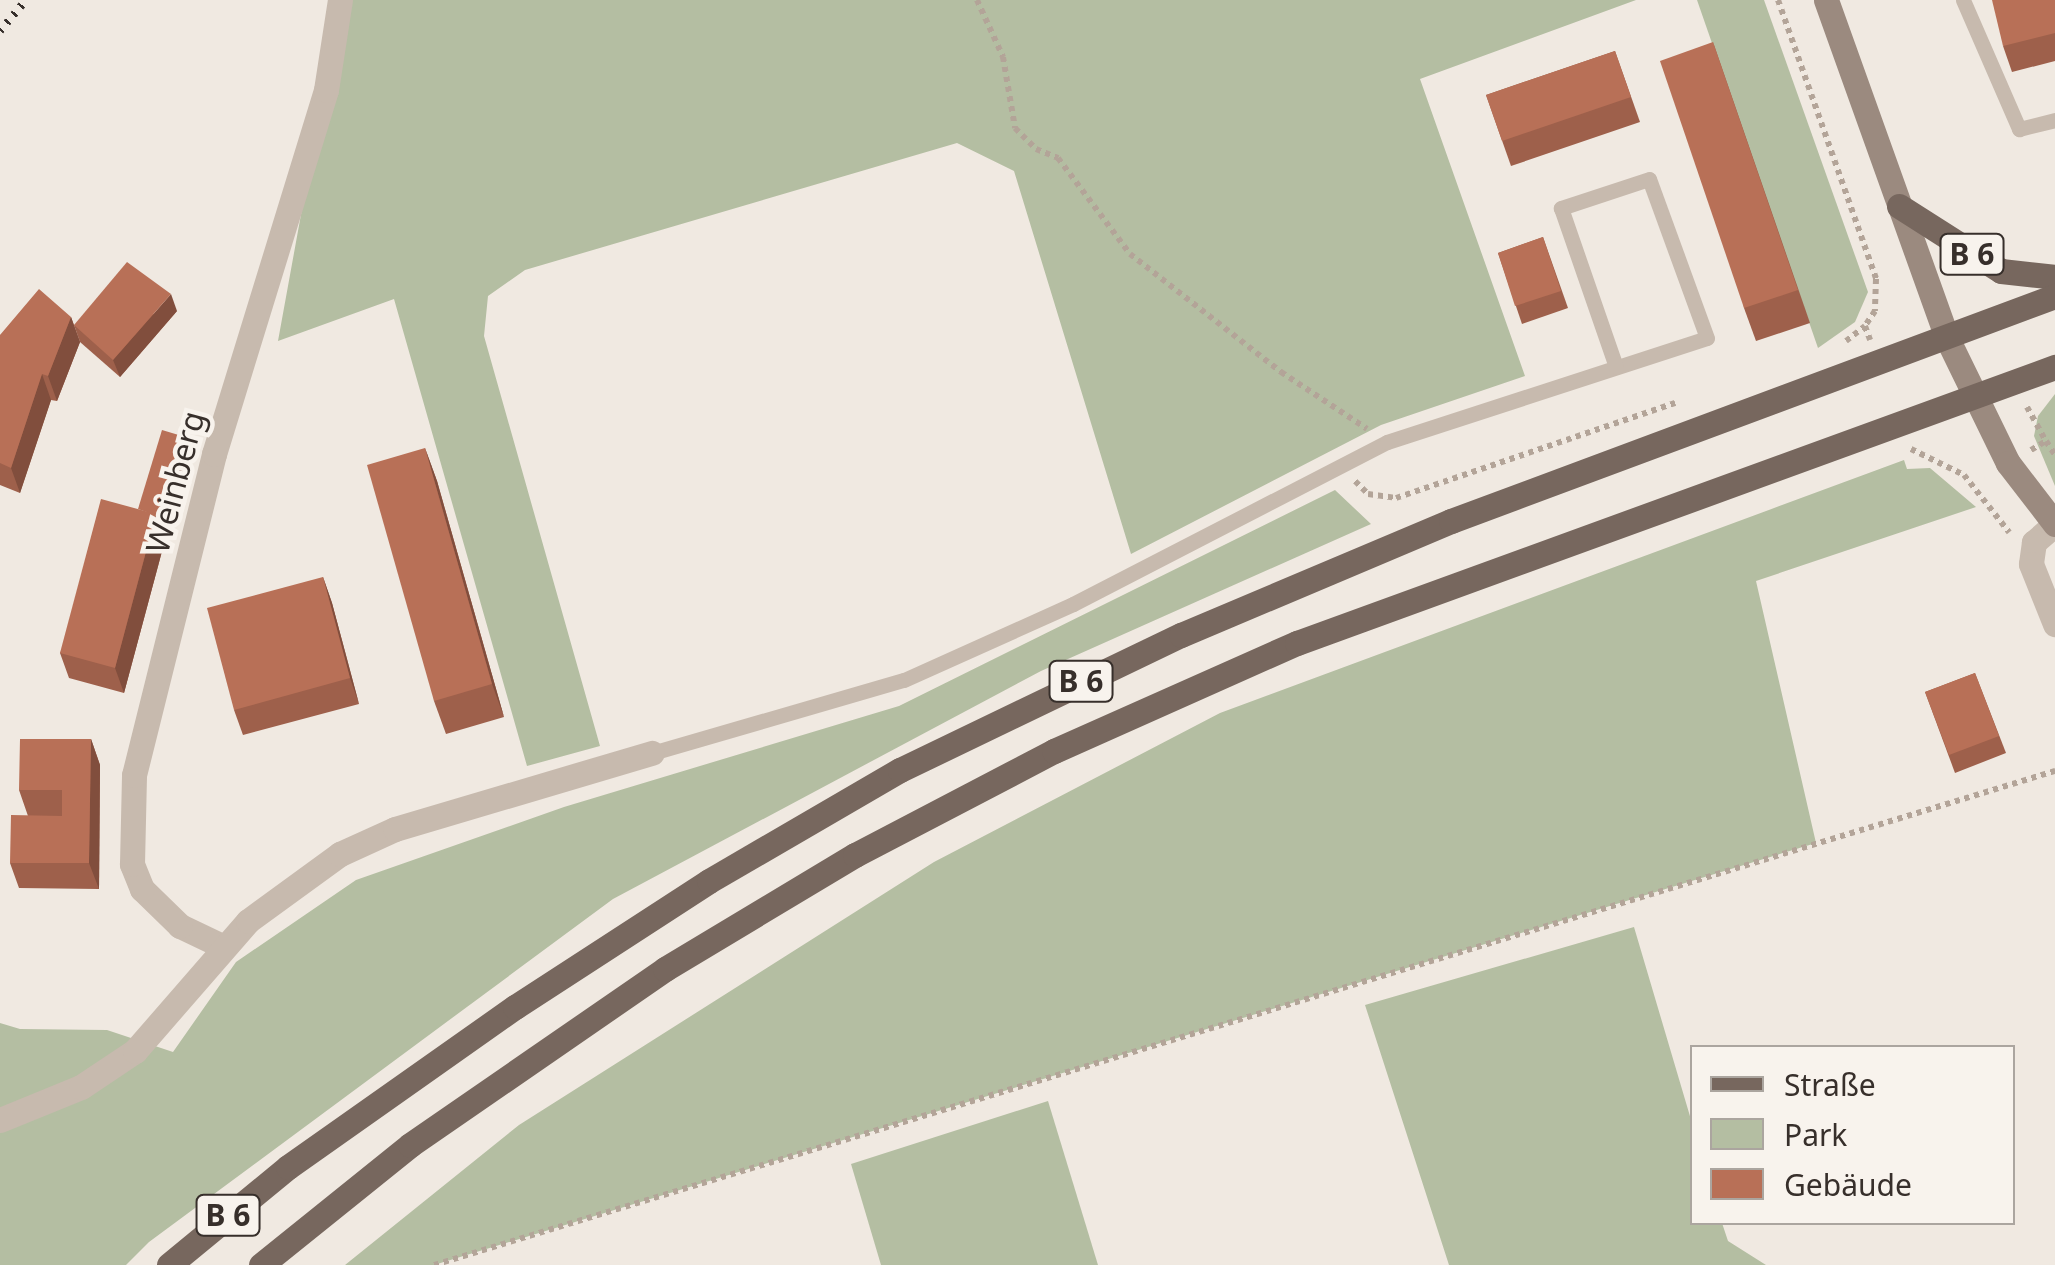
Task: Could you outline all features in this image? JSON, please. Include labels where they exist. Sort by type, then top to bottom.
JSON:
[{"type":"main road","points":[[1826,0],[1946,336],[2008,463],[2055,524]]},
{"type":"main road","name":"B 6","points":[[1899,206],[2001,271],[2055,277]]},
{"type":"main road","name":"B 6","points":[[169,1265],[288,1167],[565,974],[900,770],[1181,635],[1451,520],[2055,296]]},
{"type":"main road","name":"B 6","points":[[260,1265],[410,1145],[664,969],[855,855],[1054,751],[1297,643],[2055,367]]},
{"type":"street","name":"Weinberg","points":[[222,946],[180,926],[142,889],[132,864],[134,775],[214,454],[326,90],[340,0]]},
{"type":"street","points":[[2055,524],[2034,542],[2031,564],[2055,624]]},
{"type":"street","points":[[0,1120],[81,1086],[135,1051],[222,946],[288,888],[354,848],[652,753]]},
{"type":"lane","points":[[1963,0],[2019,129],[2055,120]]},
{"type":"lane","points":[[652,753],[827,705],[982,649],[1387,442],[1707,338],[1650,179],[1561,208],[1616,367]]},
{"type":"path","points":[[977,0],[1003,57],[1015,128],[1036,149],[1058,158],[1130,254],[1280,372],[1387,442]]},
{"type":"path","points":[[1778,0],[1876,279],[1875,311],[1865,326]]},
{"type":"path","points":[[434,1265],[2055,771]]},
{"type":"green space","points":[[340,0],[1636,0],[1420,79],[1525,376],[1381,425],[1131,554],[1014,171],[957,143],[525,270],[488,296],[484,336],[600,746],[527,766],[394,299],[278,341]]},
{"type":"green space","points":[[1697,0],[1764,0],[1868,292],[1855,322],[1818,348]]},
{"type":"green space","points":[[2055,394],[2055,486],[2034,436],[2038,416]]},
{"type":"green space","points":[[1904,460],[1907,469],[1930,468],[1976,507],[1756,581],[1816,843],[434,1265],[345,1265],[519,1125],[934,862],[1220,713]]},
{"type":"green space","points":[[1335,490],[1371,524],[1041,671],[613,899],[149,1242],[126,1265],[0,1265],[0,1023],[20,1029],[107,1030],[173,1052],[236,962],[356,880],[564,807],[899,706]]},
{"type":"green space","points":[[1634,927],[1690,1116],[1690,1225],[1723,1225],[1728,1241],[1766,1265],[1449,1265],[1365,1005]]},
{"type":"green space","points":[[1048,1101],[1098,1265],[881,1265],[851,1164]]},
{"type":"building","points":[[1992,0],[2055,0],[2055,33],[2003,46]]},
{"type":"building","points":[[1713,42],[1798,290],[1744,308],[1660,61]]},
{"type":"building","points":[[1615,51],[1631,97],[1502,141],[1486,95]]},
{"type":"building","points":[[1543,237],[1561,291],[1515,306],[1498,253]]},
{"type":"building","points":[[127,262],[171,294],[113,360],[74,325]]},
{"type":"building","points":[[39,289],[71,317],[48,376],[42,374],[11,468],[0,463],[0,335]]},
{"type":"building","points":[[162,430],[182,436],[158,516],[138,509]]},
{"type":"building","points":[[425,448],[492,684],[434,701],[367,465]]},
{"type":"building","points":[[101,499],[156,514],[115,668],[60,653]]},
{"type":"building","points":[[323,577],[350,678],[234,710],[207,608]]},
{"type":"building","points":[[1975,673],[1999,736],[1949,755],[1925,692]]},
{"type":"building","points":[[20,739],[91,739],[89,863],[10,863],[11,815],[62,816],[62,790],[19,790]]},
{"type":"railway","points":[[0,31],[26,0]]}]
